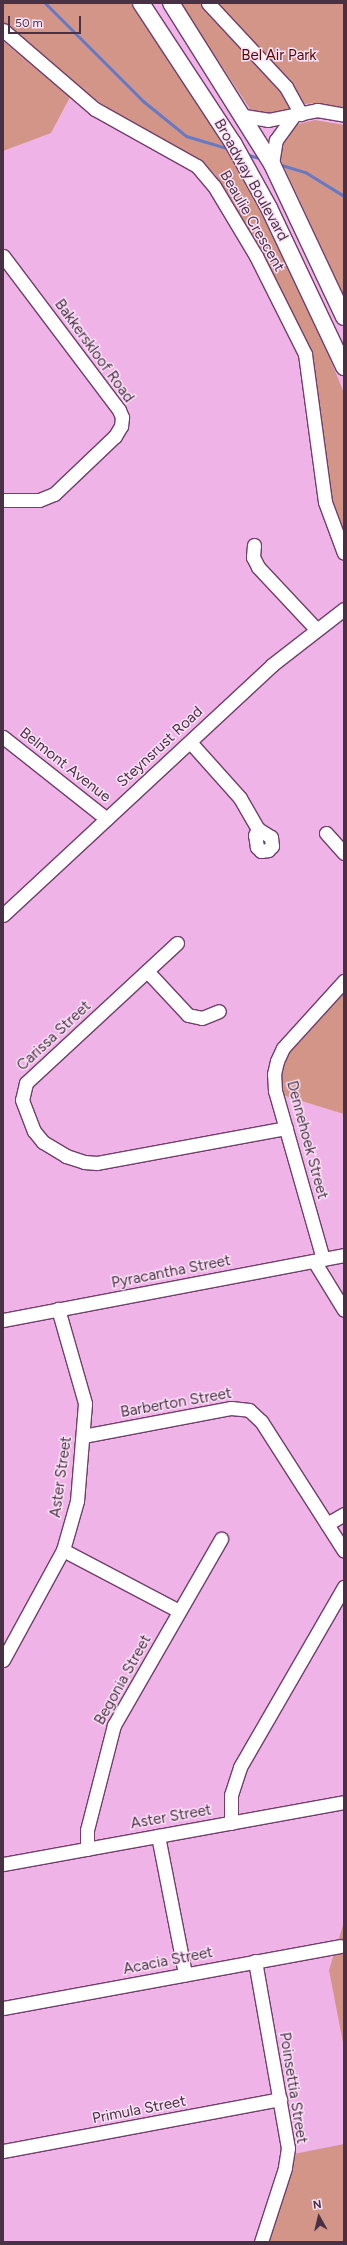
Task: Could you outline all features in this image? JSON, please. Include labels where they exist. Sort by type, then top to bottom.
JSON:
[{"type":"main road","name":"Broadway Boulevard","points":[[141,3],[233,143],[269,208],[344,367]]},
{"type":"main road","name":"Broadway Boulevard","points":[[171,3],[244,116],[272,164],[344,317]]},
{"type":"street","points":[[208,3],[286,87],[297,115]]},
{"type":"street","name":"Beaulie Crescent","points":[[3,30],[95,109],[197,166],[210,180],[256,256],[305,354],[325,502],[344,553]]},
{"type":"street","points":[[244,116],[268,120],[328,111],[344,115]]},
{"type":"street","points":[[272,164],[276,140],[297,115]]},
{"type":"street","name":"Bakkerskloof Road","points":[[3,256],[119,410],[122,417],[115,436],[54,494],[39,500],[3,500]]},
{"type":"street","name":"Beaulie Crescent","points":[[332,524],[344,539]]},
{"type":"street","points":[[254,545],[253,557],[258,566],[316,629]]},
{"type":"street","name":"Steynsrust Road","points":[[3,916],[272,665],[316,629],[344,609]]},
{"type":"street","name":"Belmont Avenue","points":[[3,737],[107,819]]},
{"type":"street","points":[[190,742],[240,798],[258,828]]},
{"type":"street","points":[[326,833],[344,853]]},
{"type":"street","name":"Carissa Street","points":[[177,943],[26,1083],[22,1094],[23,1105],[34,1131],[43,1142],[75,1160],[97,1163],[286,1128]]},
{"type":"street","points":[[147,971],[188,1016],[202,1018],[219,1012]]},
{"type":"street","name":"Dennehoek Street","points":[[319,1260],[274,1083],[277,1061],[283,1048],[344,981]]},
{"type":"street","name":"Pyracantha Street","points":[[3,1320],[344,1255]]},
{"type":"street","points":[[319,1260],[344,1310]]},
{"type":"street","name":"Aster Street","points":[[3,1660],[63,1550],[77,1501],[83,1436],[84,1395],[58,1309]]},
{"type":"street","name":"Barberton Street","points":[[83,1436],[232,1408],[249,1410],[261,1420],[344,1551]]},
{"type":"street","points":[[327,1524],[344,1514]]},
{"type":"street","name":"Begonia Street","points":[[87,1849],[87,1830],[110,1736],[221,1539]]},
{"type":"street","points":[[63,1550],[180,1611]]},
{"type":"street","points":[[231,1823],[231,1795],[240,1767],[344,1587]]},
{"type":"street","name":"Aster Street","points":[[3,1864],[344,1802]]},
{"type":"street","points":[[158,1836],[185,1974]]},
{"type":"street","name":"Acacia Street","points":[[3,2008],[340,1946]]},
{"type":"street","name":"Poinsettia Street","points":[[255,1961],[288,2141],[287,2157],[261,2242]]},
{"type":"street","name":"Primula Street","points":[[3,2151],[280,2099]]},
{"type":"green space","points":[[3,3],[130,3],[184,79],[238,168],[276,239],[311,312],[344,393],[344,534],[331,498],[316,379],[303,333],[249,232],[214,173],[181,149],[117,115],[72,82],[3,23]]},
{"type":"green space","name":"Bel Air Park","points":[[180,3],[344,3],[344,108],[313,103],[298,105],[276,116],[252,112]]},
{"type":"green space","points":[[3,41],[70,97],[51,133],[3,151]]},
{"type":"green space","points":[[315,120],[344,125],[344,296],[279,156],[280,144],[295,125]]},
{"type":"green space","points":[[344,985],[344,1114],[282,1095],[278,1081],[283,1056]]},
{"type":"green space","points":[[344,1922],[344,2048],[329,1970]]},
{"type":"green space","points":[[344,2144],[344,2242],[266,2242],[294,2154]]},
{"type":"waterway","points":[[45,3],[143,101],[186,136],[230,149]]},
{"type":"waterway","points":[[246,154],[261,159]]},
{"type":"waterway","points":[[278,164],[305,172],[344,196]]}]
